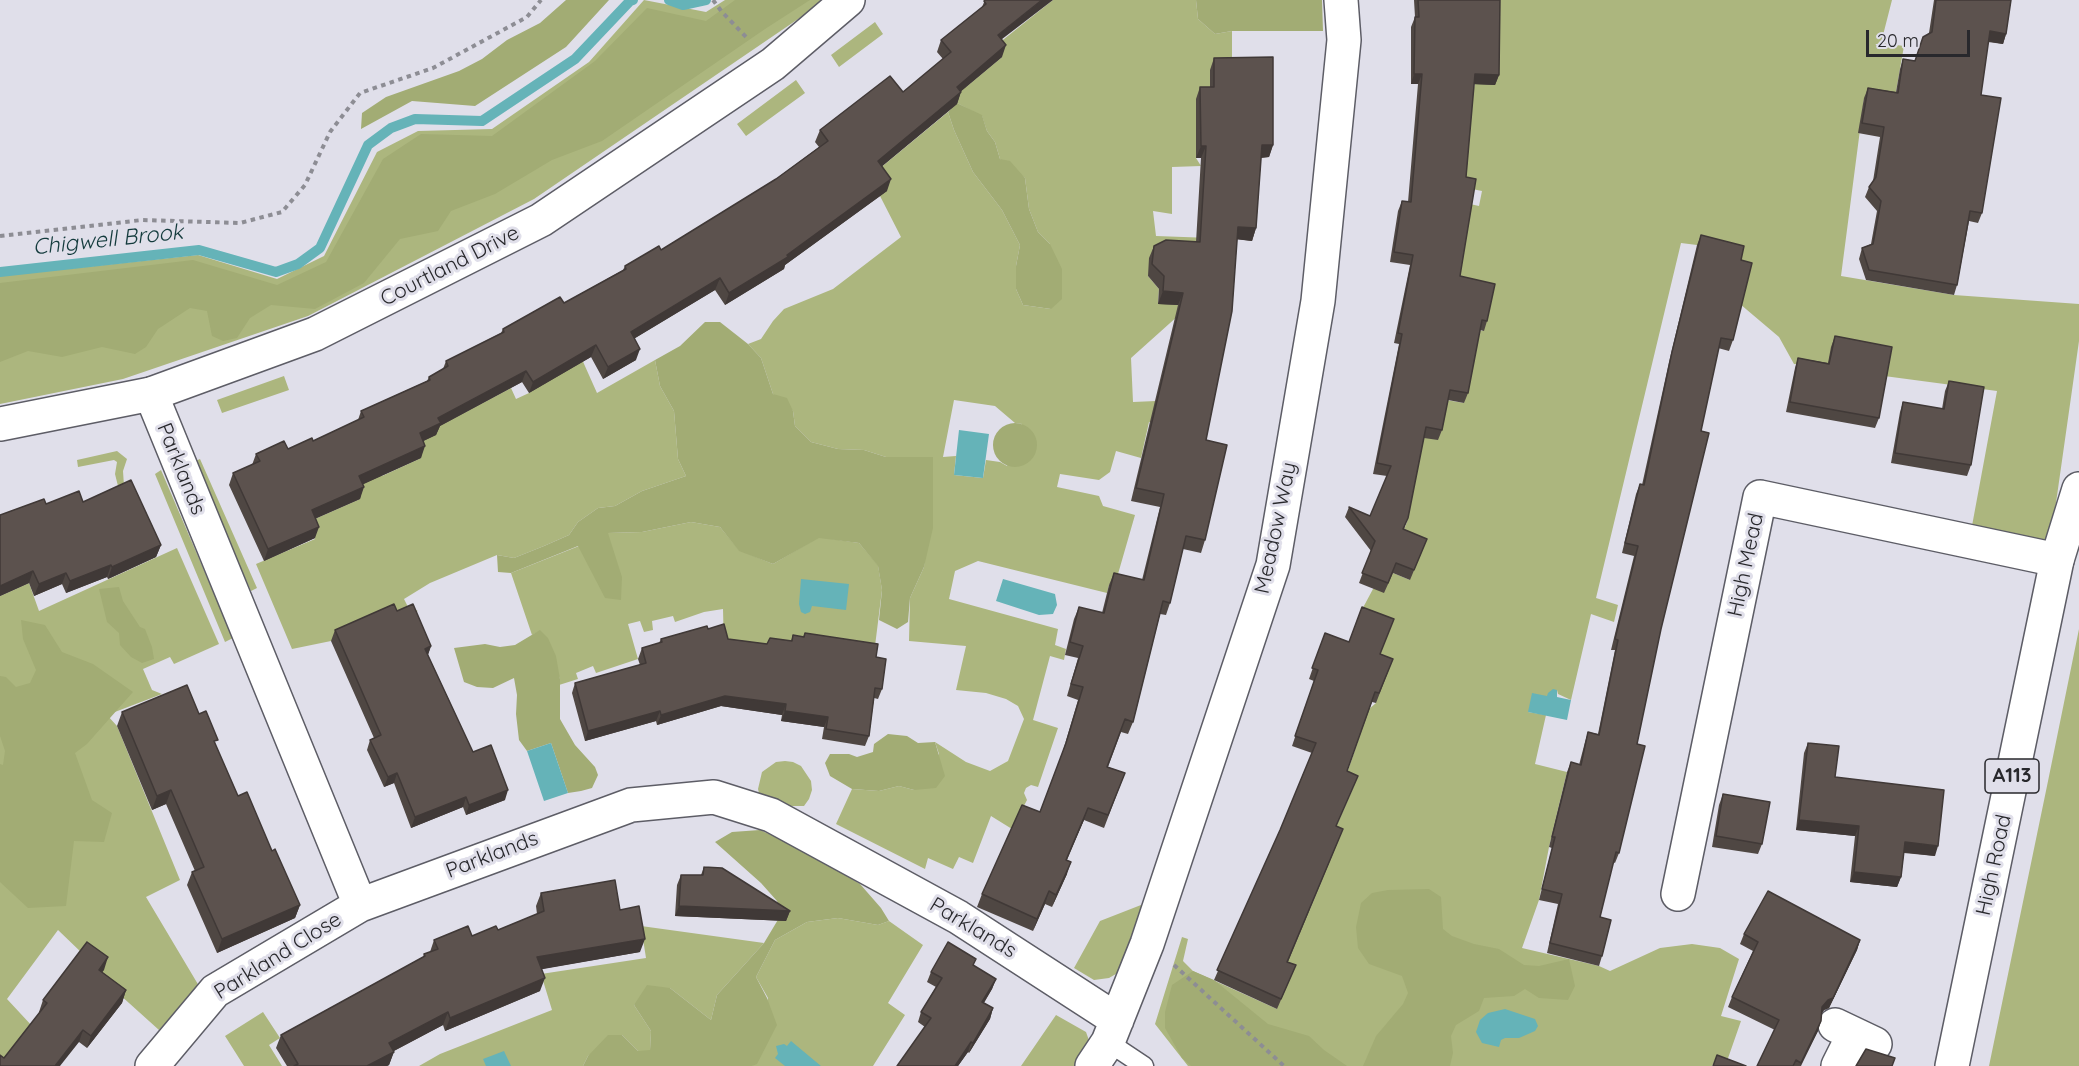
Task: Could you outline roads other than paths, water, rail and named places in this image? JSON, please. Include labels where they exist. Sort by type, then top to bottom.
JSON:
[{"type":"street","name":"Courtland Drive","points":[[0,424],[151,394],[315,334],[541,220],[773,64],[848,0]]},
{"type":"street","name":"Meadow Way","points":[[1106,1043],[1147,944],[1273,565],[1318,301],[1344,40],[1341,0]]},
{"type":"street","name":"Parklands","points":[[151,394],[360,905],[631,805],[714,797],[771,815],[958,917],[1106,1043]]},
{"type":"street","name":"High Road","points":[[1952,1066],[2057,560],[2079,489]]},
{"type":"street","name":"High Mead","points":[[1678,894],[1760,497],[2057,560]]},
{"type":"street","name":"Parkland Close","points":[[152,1066],[215,991],[360,905]]},
{"type":"street","points":[[1838,1066],[1854,1034]]},
{"type":"lane","points":[[1106,1043],[1144,1066]]},
{"type":"water","points":[[959,430],[989,434],[983,478],[954,475]]},
{"type":"water","points":[[801,579],[849,584],[846,610],[812,606],[810,612],[805,614],[801,612],[799,604]]},
{"type":"water","points":[[1003,579],[1055,594],[1057,605],[1053,614],[1039,615],[996,601]]},
{"type":"water","points":[[1553,689],[1557,690],[1557,697],[1571,700],[1567,720],[1528,712],[1532,693],[1547,696]]},
{"type":"water","points":[[551,743],[568,793],[544,801],[527,751]]},
{"type":"water","points":[[1505,1009],[1535,1019],[1538,1026],[1535,1031],[1519,1038],[1505,1038],[1501,1040],[1499,1047],[1482,1043],[1476,1032],[1480,1020],[1488,1013]]},
{"type":"water","points":[[791,1041],[821,1066],[785,1066],[775,1058],[778,1054],[776,1046],[784,1044],[787,1046]]},
{"type":"water","points":[[504,1051],[511,1066],[486,1066],[483,1059]]},
{"type":"waterway","name":"Chigwell Brook","points":[[0,272],[199,250],[276,272],[298,264],[320,248],[368,145],[391,128],[415,119],[482,121],[575,59],[633,0]]},
{"type":"waterway","name":"Chigwell Brook","points":[[669,0],[683,5],[706,0]]}]
